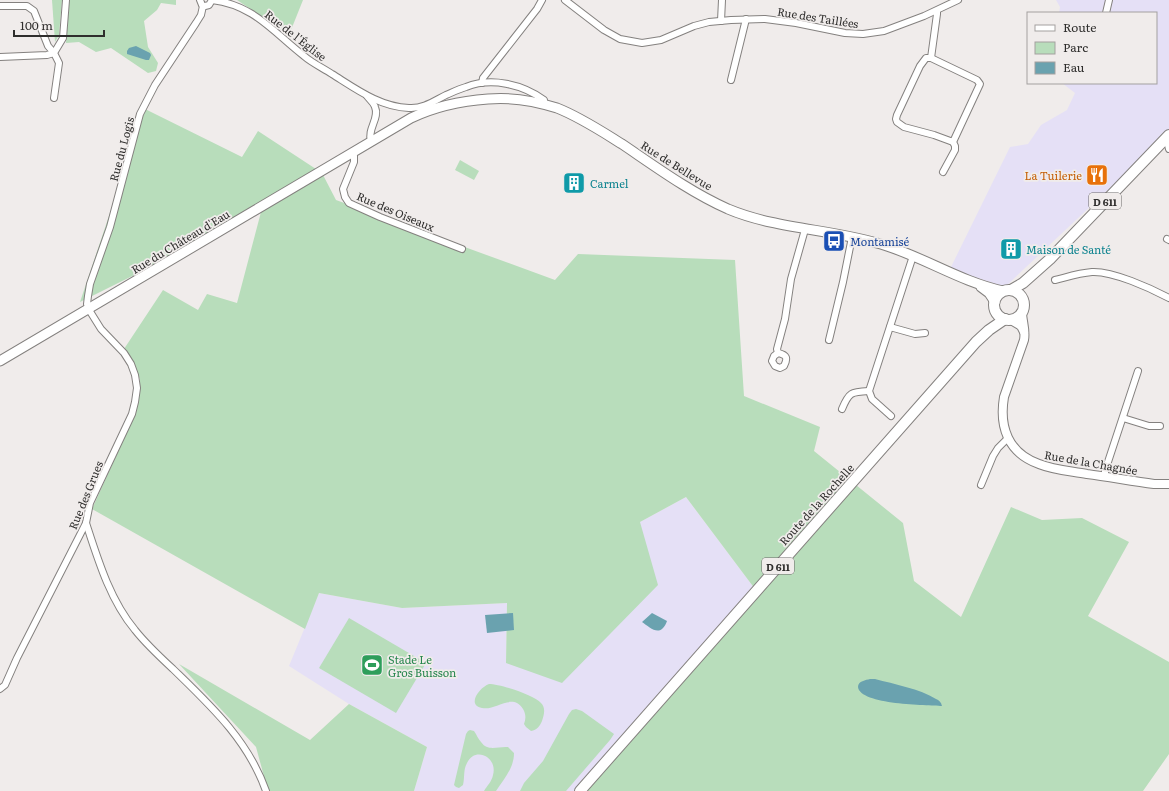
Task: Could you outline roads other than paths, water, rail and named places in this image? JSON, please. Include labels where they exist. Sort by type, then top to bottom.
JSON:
[{"type":"main road","name":"Rue de Bellevue","points":[[371,141],[411,118],[436,107],[453,103],[495,98],[524,100],[563,111],[585,121],[678,181],[710,200],[739,213],[888,246],[977,284],[1007,291]]},
{"type":"main road","name":"D 611","points":[[1007,291],[1023,283],[1050,259],[1169,135]]},
{"type":"main road","name":"Rue du Château d'Eau","points":[[0,361],[371,141]]},
{"type":"main road","name":"D 611","points":[[1024,301],[1029,287],[1050,259]]},
{"type":"main road","name":"Rue de Bellevue","points":[[977,284],[989,293],[995,306]]},
{"type":"main road","points":[[1007,291],[1019,294],[1024,301],[1022,312],[1016,318],[1008,320],[1001,318],[995,306],[998,296],[1007,291]]},
{"type":"main road","name":"D 611","points":[[976,342],[992,320],[995,306]]},
{"type":"main road","name":"D 611","points":[[976,342],[989,330],[1008,320]]},
{"type":"main road","name":"Route de la Rochelle","points":[[580,791],[976,342]]},
{"type":"street","points":[[0,57],[47,55],[54,53],[63,38],[66,0]]},
{"type":"street","points":[[200,0],[200,4],[203,6],[209,5],[212,0]]},
{"type":"street","name":"Rue de l'Église","points":[[212,0],[230,3],[241,7],[264,22],[305,57],[366,95],[386,104],[409,108],[421,107],[467,86],[482,83]]},
{"type":"street","points":[[542,0],[537,9],[483,78],[482,83],[499,83],[522,88],[534,93],[544,100],[544,105]]},
{"type":"street","name":"Rue des Taillées","points":[[565,0],[604,30],[620,39],[642,43],[661,40],[694,26],[721,21],[746,19],[765,19],[845,34],[863,34],[884,31],[937,11],[958,0]]},
{"type":"street","points":[[721,21],[722,0]]},
{"type":"street","points":[[1106,12],[1108,0]]},
{"type":"street","points":[[0,6],[27,6],[34,11],[48,46],[59,62],[54,98]]},
{"type":"street","name":"Rue du Logis","points":[[89,309],[87,304],[90,284],[110,227],[140,114],[155,85],[196,23],[203,6]]},
{"type":"street","points":[[931,58],[937,11]]},
{"type":"street","points":[[731,80],[746,19]]},
{"type":"street","points":[[943,172],[955,150],[953,142],[980,84],[977,80],[931,58],[926,58],[920,66],[896,119],[897,122],[904,127],[953,142]]},
{"type":"street","points":[[366,95],[375,107],[376,116],[371,128],[371,141]]},
{"type":"street","points":[[1169,139],[1169,149]]},
{"type":"street","name":"Rue des Oiseaux","points":[[352,153],[354,156],[354,162],[343,189],[344,197],[349,203],[380,217],[462,249]]},
{"type":"street","points":[[778,353],[777,349],[785,319],[791,279],[805,228]]},
{"type":"street","points":[[829,340],[852,237]]},
{"type":"street","points":[[890,416],[872,399],[869,391],[914,256]]},
{"type":"street","points":[[1055,280],[1093,272],[1106,274],[1122,278],[1169,298]]},
{"type":"street","name":"Rue des Grues","points":[[0,689],[5,685],[17,658],[86,523],[90,503],[132,414],[136,402],[137,388],[135,375],[131,364],[124,353],[101,329],[89,309]]},
{"type":"street","name":"Rue de la Chagnée","points":[[1022,312],[1025,334],[1024,340],[1004,402],[1003,421],[1010,443],[1018,452],[1033,462],[1054,468],[1154,484],[1169,484]]},
{"type":"street","points":[[1008,320],[1020,326],[1025,334]]},
{"type":"street","points":[[890,327],[915,334],[925,333]]},
{"type":"street","points":[[1105,477],[1105,472],[1138,371]]},
{"type":"street","points":[[842,409],[847,397],[854,392],[869,391]]},
{"type":"street","points":[[1123,418],[1148,426],[1160,426]]},
{"type":"street","points":[[981,485],[993,456],[998,448],[1008,438]]},
{"type":"street","points":[[86,523],[100,567],[124,616],[144,640],[214,710],[234,733],[250,756],[266,791]]},
{"type":"water","points":[[136,46],[150,53],[151,55],[149,60],[127,54],[129,48]]},
{"type":"water","points":[[513,613],[514,630],[487,633],[485,615]]},
{"type":"water","points":[[652,613],[667,621],[662,629],[657,631],[642,622]]},
{"type":"water","points":[[870,679],[898,685],[930,695],[938,700],[942,706],[896,703],[870,697],[862,693],[858,685],[864,680]]},
{"type":"place","name":"La Tuilerie","points":[[1097,175]]},
{"type":"place","name":"Carmel","points":[[574,183]]},
{"type":"place","name":"Montamisé","points":[[834,241]]},
{"type":"place","name":"Maison de Santé","points":[[1011,249]]},
{"type":"place","name":"Stade Le Gros Buisson","points":[[372,665]]}]
